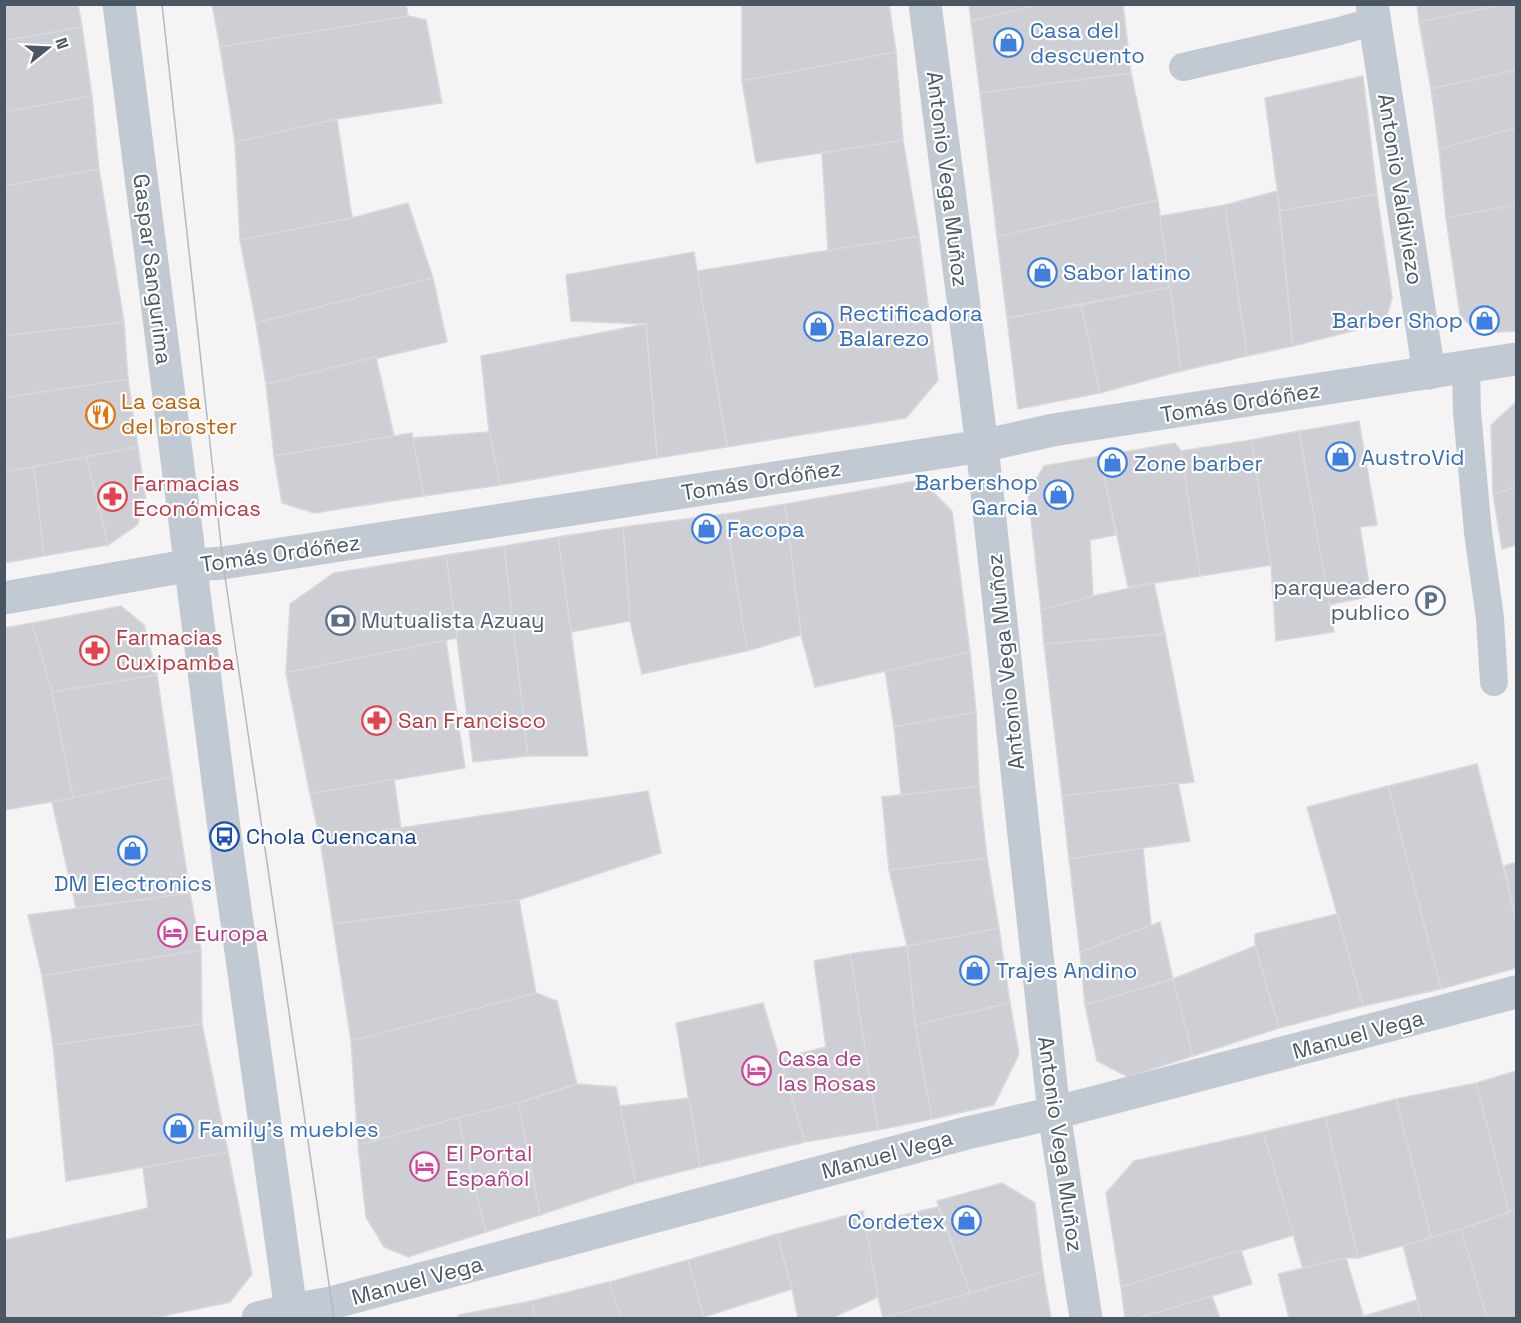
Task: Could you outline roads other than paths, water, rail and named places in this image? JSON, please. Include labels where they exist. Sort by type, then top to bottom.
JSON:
[{"type":"street","name":"Gaspar Sangurima","points":[[119,4],[225,836],[291,1314]]},
{"type":"street","name":"Antonio Vega Muñoz","points":[[925,4],[982,446],[1054,1113],[1086,1318]]},
{"type":"street","name":"Antonio Valdiviezo","points":[[1373,13],[1429,373]]},
{"type":"street","name":"Tomás Ordóñez","points":[[4,598],[192,565],[223,563],[982,446],[1053,430],[1516,360]]},
{"type":"street","name":"Manuel Vega","points":[[258,1318],[291,1314],[956,1136],[1054,1113],[1516,992]]},
{"type":"lane","points":[[1183,67],[1336,32],[1373,13]]},
{"type":"lane","points":[[1466,367],[1468,423],[1478,532],[1490,618],[1494,682]]},
{"type":"tram line","points":[[162,4],[223,563],[334,1318]]},
{"type":"place","name":"Casa del descuento","points":[[1009,43]]},
{"type":"place","name":"Sabor latino","points":[[1042,272]]},
{"type":"place","name":"Barber Shop","points":[[1484,320]]},
{"type":"place","name":"Rectificadora Balarezo","points":[[818,326]]},
{"type":"place","name":"La casa del broster","points":[[100,414]]},
{"type":"place","name":"AustroVid","points":[[1340,457]]},
{"type":"place","name":"Zone barber","points":[[1113,463]]},
{"type":"place","name":"Barbershop Garcia","points":[[1059,495]]},
{"type":"place","name":"Farmacias Económicas","points":[[112,496]]},
{"type":"place","name":"Facopa","points":[[706,529]]},
{"type":"place","name":"parqueadero publico","points":[[1431,600]]},
{"type":"place","name":"Mutualista Azuay","points":[[340,620]]},
{"type":"place","name":"Farmacias Cuxipamba","points":[[95,650]]},
{"type":"place","name":"San Francisco","points":[[377,720]]},
{"type":"place","name":"Chola Cuencana","points":[[225,836]]},
{"type":"place","name":"DM Electronics","points":[[133,851]]},
{"type":"place","name":"Europa","points":[[173,933]]},
{"type":"place","name":"Trajes Andino","points":[[975,970]]},
{"type":"place","name":"Casa de las Rosas","points":[[757,1071]]},
{"type":"place","name":"Family's muebles","points":[[178,1129]]},
{"type":"place","name":"El Portal Español","points":[[425,1166]]},
{"type":"place","name":"Cordetex","points":[[966,1221]]}]
